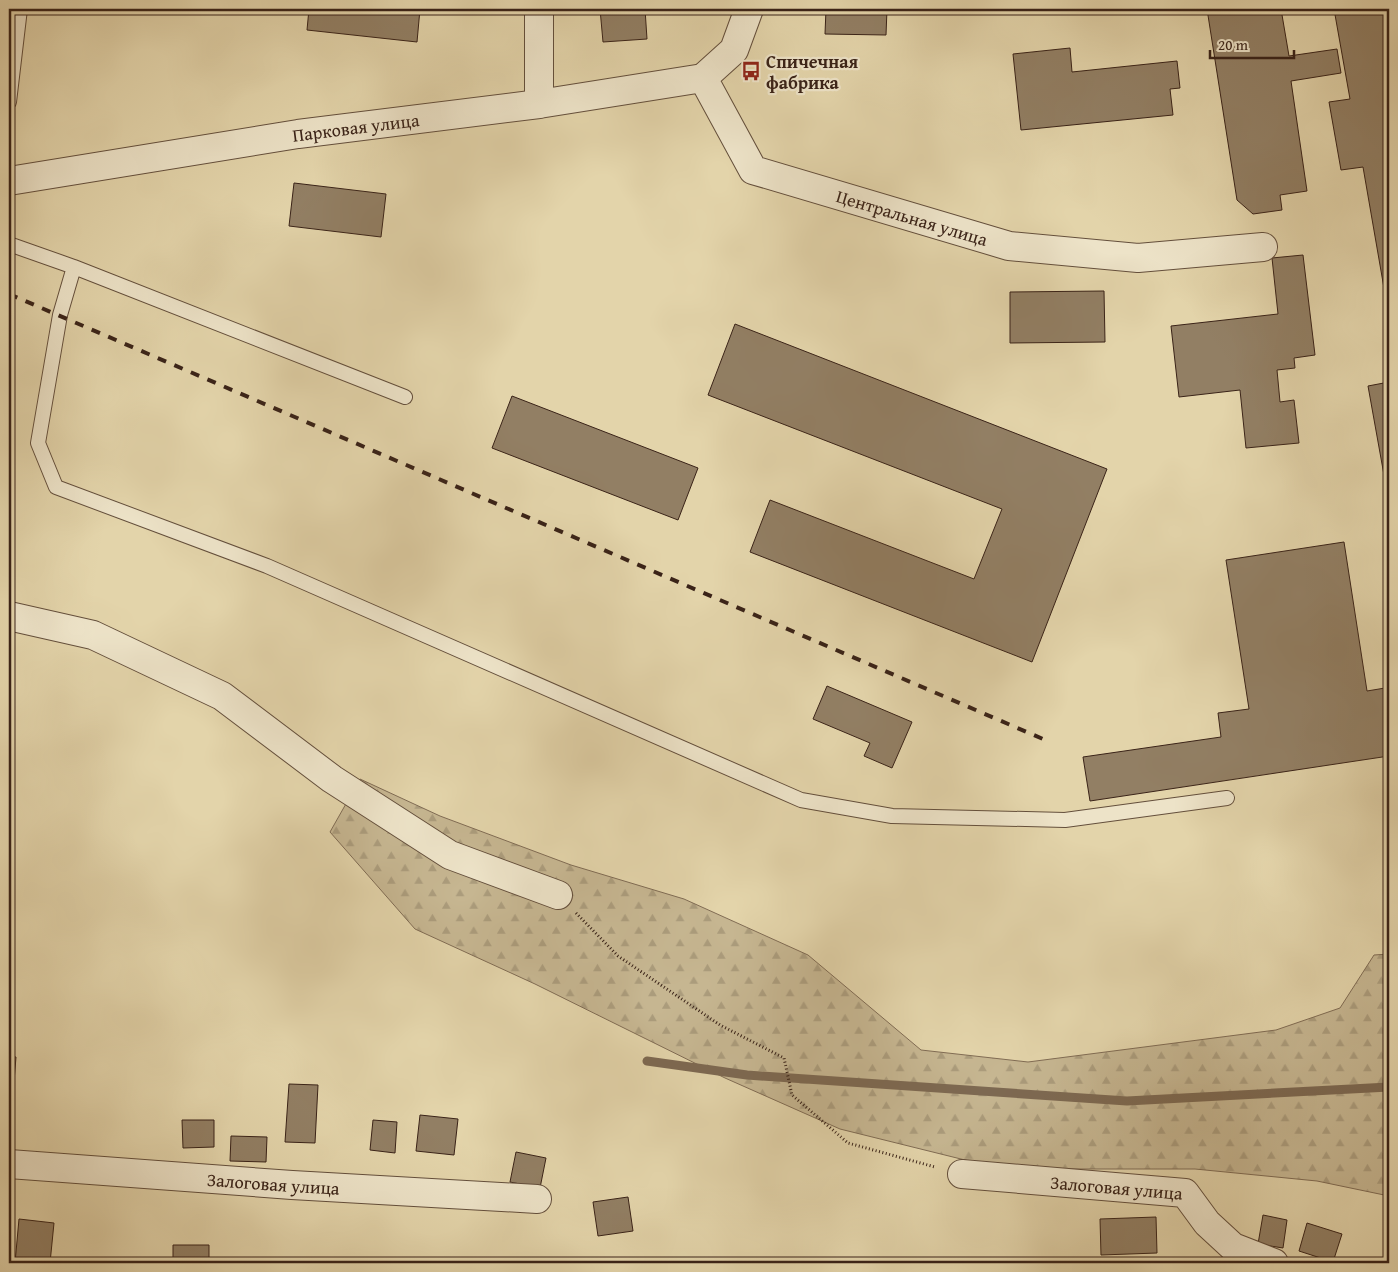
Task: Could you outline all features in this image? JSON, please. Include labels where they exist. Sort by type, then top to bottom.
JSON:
[{"type":"street","points":[[539,9],[539,104]]},
{"type":"street","points":[[703,78],[734,50],[749,9]]},
{"type":"street","name":"Парковая улица","points":[[9,181],[298,134],[539,104],[703,78]]},
{"type":"street","name":"Центральная улица","points":[[703,78],[753,170],[1009,246],[1138,258],[1263,247]]},
{"type":"street","points":[[9,616],[93,635],[222,696],[332,779],[450,855],[558,895]]},
{"type":"street","name":"Залоговая улица","points":[[9,1164],[538,1199]]},
{"type":"street","name":"Залоговая улица","points":[[962,1174],[1185,1193],[1207,1223],[1233,1247],[1274,1263]]},
{"type":"lane","points":[[9,102],[20,9]]},
{"type":"lane","points":[[9,244],[74,267],[405,397]]},
{"type":"lane","points":[[74,267],[60,315],[38,443],[56,487],[267,566],[801,800],[892,816],[1065,820],[1227,798]]},
{"type":"path","points":[[558,895],[618,956],[720,1025],[784,1058],[792,1094],[848,1143],[962,1174]]},
{"type":"green space","points":[[360,779],[440,816],[571,865],[684,899],[808,955],[921,1050],[1028,1062],[1276,1030],[1340,1008],[1374,955],[1389,954],[1389,1196],[1317,1181],[1195,1169],[1069,1169],[969,1161],[840,1129],[725,1078],[535,984],[415,929],[330,832]]},
{"type":"building","points":[[309,9],[420,9],[417,42],[307,30]]},
{"type":"building","points":[[600,9],[645,9],[647,39],[603,42]]},
{"type":"building","points":[[826,9],[887,9],[886,35],[825,34]]},
{"type":"building","points":[[1207,9],[1281,9],[1289,56],[1337,49],[1341,73],[1291,81],[1307,191],[1280,195],[1282,210],[1253,214],[1237,200]]},
{"type":"building","points":[[1334,9],[1389,9],[1389,317],[1363,167],[1341,170],[1329,102],[1350,99]]},
{"type":"building","points":[[1070,48],[1072,72],[1177,61],[1180,88],[1170,89],[1173,115],[1021,130],[1013,54]]},
{"type":"building","points":[[294,183],[386,194],[381,237],[289,226]]},
{"type":"building","points":[[1303,255],[1315,355],[1294,358],[1295,368],[1277,370],[1280,402],[1294,400],[1299,443],[1246,448],[1240,390],[1179,397],[1171,326],[1278,314],[1272,258]]},
{"type":"building","points":[[1104,291],[1105,342],[1010,343],[1010,292]]},
{"type":"building","points":[[735,324],[1107,469],[1032,662],[750,552],[770,500],[974,579],[1002,509],[708,395]]},
{"type":"building","points":[[1389,382],[1389,503],[1368,386]]},
{"type":"building","points":[[512,396],[698,468],[678,520],[492,448]]},
{"type":"building","points":[[1344,542],[1367,691],[1385,688],[1389,713],[1389,756],[1090,801],[1083,757],[1221,737],[1218,713],[1249,709],[1226,560]]},
{"type":"building","points":[[827,686],[912,722],[892,768],[864,756],[870,743],[813,719]]},
{"type":"building","points":[[9,1056],[16,1057],[9,1143]]},
{"type":"building","points":[[289,1084],[318,1085],[315,1143],[285,1142]]},
{"type":"building","points":[[420,1115],[458,1119],[454,1155],[416,1151]]},
{"type":"building","points":[[182,1120],[214,1120],[214,1147],[183,1148]]},
{"type":"building","points":[[373,1120],[397,1122],[395,1153],[370,1150]]},
{"type":"building","points":[[231,1136],[267,1137],[266,1162],[230,1161]]},
{"type":"building","points":[[516,1152],[546,1158],[540,1188],[510,1182]]},
{"type":"building","points":[[628,1197],[633,1231],[598,1236],[593,1202]]},
{"type":"building","points":[[1263,1215],[1287,1220],[1283,1248],[1258,1244]]},
{"type":"building","points":[[1156,1217],[1157,1253],[1101,1255],[1100,1219]]},
{"type":"building","points":[[19,1219],[54,1223],[50,1263],[15,1263]]},
{"type":"building","points":[[1307,1223],[1342,1234],[1333,1262],[1299,1251]]},
{"type":"building","points":[[173,1245],[209,1245],[209,1263],[173,1263]]},
{"type":"waterway","points":[[647,1061],[747,1075],[1127,1101],[1389,1087]]},
{"type":"railway","points":[[9,294],[1043,739]]},
{"type":"place","name":"Спичечная фабрика","points":[[751,71]]}]
